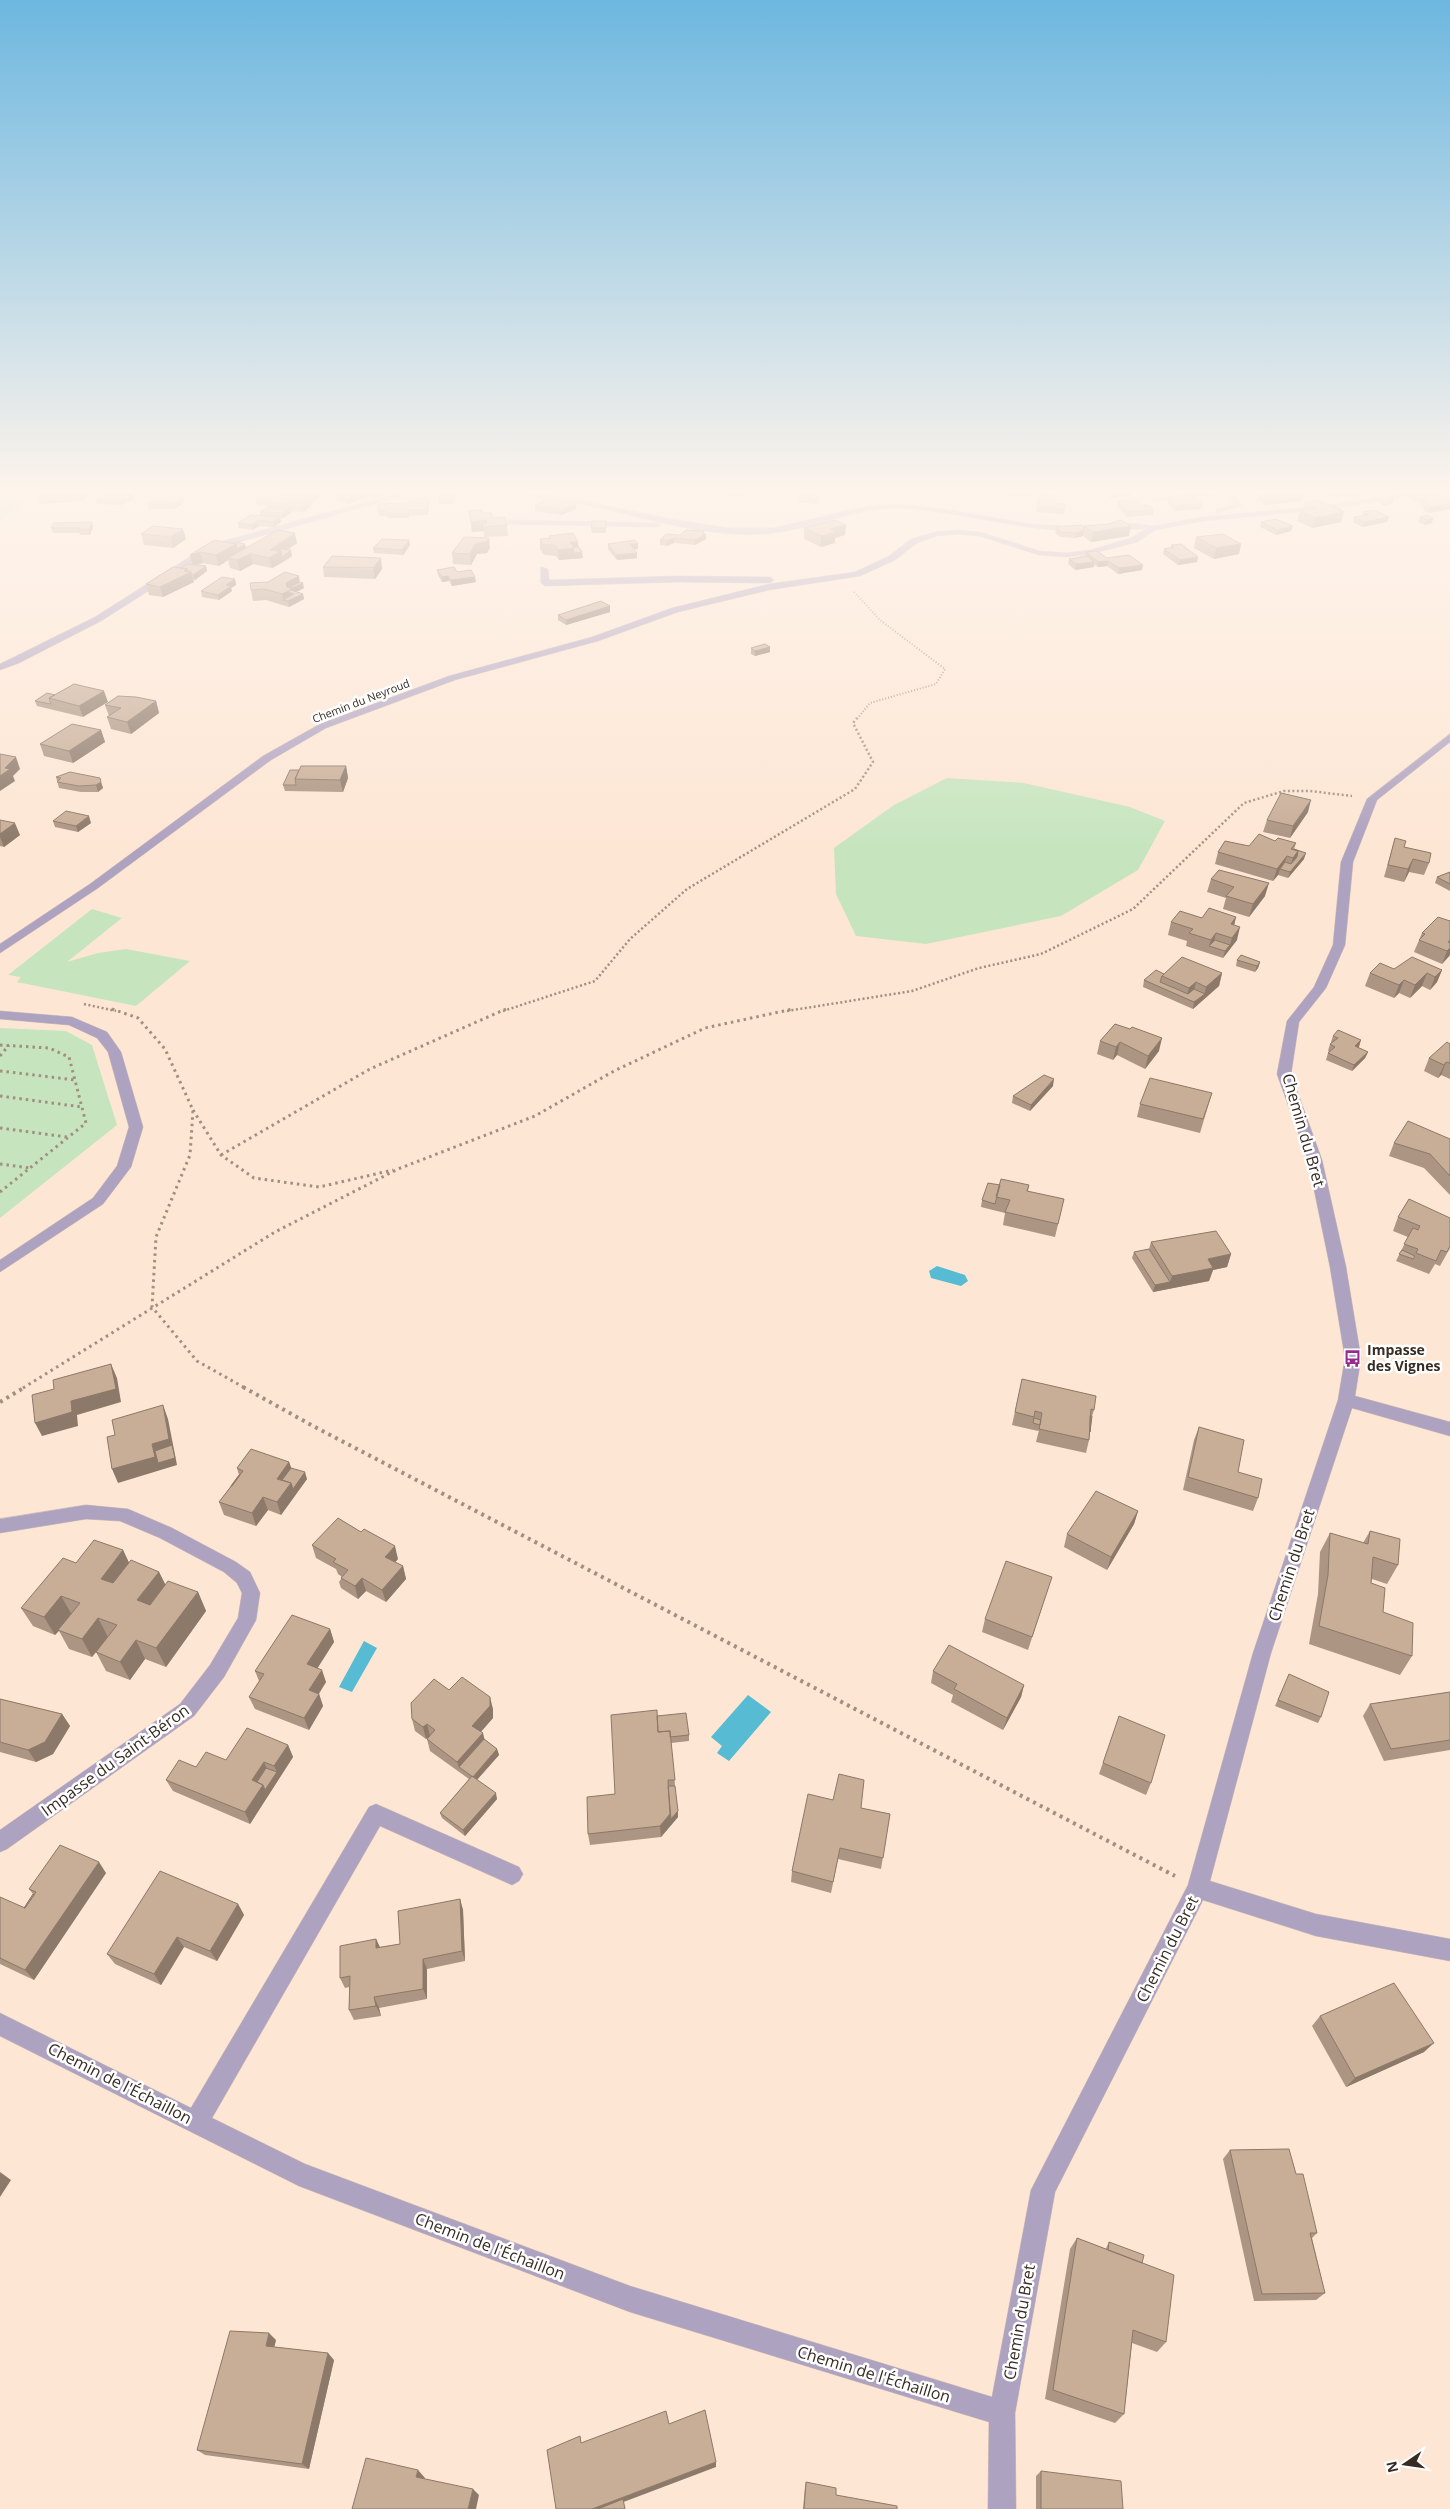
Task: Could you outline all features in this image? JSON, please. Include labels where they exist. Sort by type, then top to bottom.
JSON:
[{"type":"street","points":[[0,667],[16,661],[110,611]]},
{"type":"street","name":"Chemin du Neyroud","points":[[0,949],[94,886],[267,758],[323,726],[452,678],[595,639],[673,611]]},
{"type":"street","points":[[1372,799],[1450,737]]},
{"type":"street","name":"Chemin du Bret","points":[[1002,2509],[1002,2414],[1042,2190],[1198,1888],[1265,1643],[1346,1400],[1353,1358],[1338,1268],[1315,1160],[1284,1074],[1292,1021],[1320,988],[1339,945],[1348,862],[1372,799]]},
{"type":"street","points":[[0,1015],[72,1020],[102,1035],[114,1052],[136,1127],[124,1167],[98,1201],[0,1268]]},
{"type":"street","points":[[1346,1400],[1450,1429]]},
{"type":"street","name":"Impasse du Saint-Béron","points":[[0,1526],[14,1522],[86,1512],[122,1514],[166,1533],[230,1567],[244,1578],[251,1593],[247,1620],[217,1671],[187,1710],[0,1842]]},
{"type":"street","points":[[196,2122],[376,1814],[512,1874]]},
{"type":"street","points":[[1198,1888],[1316,1925],[1450,1950]]},
{"type":"street","name":"Chemin de l'Échaillon","points":[[0,2024],[299,2174],[630,2300],[1002,2414]]},
{"type":"path","points":[[221,1155],[370,1069],[509,1008],[595,980],[630,939],[687,889],[855,789],[873,762],[854,723],[870,703],[936,684],[945,670],[880,620],[872,611]]},
{"type":"path","points":[[0,1402],[276,1232],[398,1169],[535,1116],[614,1071],[705,1028],[790,1010],[912,991],[979,968],[1041,954],[1133,909],[1244,803],[1264,793],[1306,789],[1372,799]]},
{"type":"path","points":[[77,1003],[105,1007],[138,1018],[165,1049],[192,1110],[221,1155],[254,1178],[318,1187],[398,1169]]},
{"type":"path","points":[[0,1045],[49,1048],[69,1057],[86,1123],[0,1192]]},
{"type":"path","points":[[0,1056],[9,1045]]},
{"type":"path","points":[[0,1071],[76,1080]]},
{"type":"path","points":[[0,1096],[82,1107]]},
{"type":"path","points":[[192,1110],[190,1155],[156,1237],[152,1307],[197,1361],[271,1403],[1198,1888]]},
{"type":"path","points":[[0,1128],[68,1138]]},
{"type":"path","points":[[0,1164],[30,1168]]},
{"type":"green space","points":[[947,778],[1024,783],[1130,807],[1165,821],[1138,870],[1061,916],[926,944],[856,936],[836,894],[834,848],[894,805]]},
{"type":"green space","points":[[92,909],[122,918],[67,962],[98,953],[126,949],[190,961],[136,1006],[17,982],[21,977],[8,975]]},
{"type":"green space","points":[[0,1028],[66,1031],[92,1045],[117,1125],[0,1218]]},
{"type":"water","points":[[937,1266],[965,1275],[968,1281],[961,1286],[931,1278],[929,1271]]},
{"type":"water","points":[[364,1641],[377,1648],[352,1692],[339,1687]]},
{"type":"water","points":[[748,1695],[771,1712],[729,1761],[717,1753],[722,1746],[711,1737]]},
{"type":"building","points":[[570,611],[594,611],[566,620],[558,615]]},
{"type":"building","points":[[765,644],[770,647],[755,651],[751,648]]},
{"type":"building","points":[[74,684],[104,691],[79,706],[49,698]]},
{"type":"building","points":[[47,693],[55,695],[49,698],[51,704],[35,701]]},
{"type":"building","points":[[118,696],[156,701],[127,722],[107,717],[121,708],[105,705]]},
{"type":"building","points":[[72,724],[101,730],[69,751],[40,744]]},
{"type":"building","points":[[0,754],[16,757],[5,768],[10,769],[0,776]]},
{"type":"building","points":[[301,766],[346,766],[340,780],[295,779]]},
{"type":"building","points":[[290,770],[299,770],[295,779],[296,785],[283,785]]},
{"type":"building","points":[[70,772],[100,778],[101,782],[96,785],[79,786],[57,782],[61,778],[56,777]]},
{"type":"building","points":[[1281,793],[1311,800],[1293,826],[1267,820]]},
{"type":"building","points":[[66,811],[89,816],[76,826],[53,821]]},
{"type":"building","points":[[0,820],[15,823],[0,834]]},
{"type":"building","points":[[1259,834],[1275,841],[1278,838],[1296,843],[1291,849],[1298,851],[1293,858],[1287,856],[1277,869],[1218,852],[1225,841],[1249,846]]},
{"type":"building","points":[[1395,838],[1406,841],[1404,847],[1431,853],[1429,863],[1413,859],[1408,869],[1388,865]]},
{"type":"building","points":[[1294,849],[1306,853],[1290,872],[1280,869],[1285,862],[1291,864],[1297,857],[1298,851]]},
{"type":"building","points":[[1219,870],[1269,883],[1253,904],[1226,896],[1234,887],[1211,879]]},
{"type":"building","points":[[1450,872],[1450,884],[1437,877]]},
{"type":"building","points":[[1209,908],[1236,917],[1231,924],[1240,927],[1232,938],[1216,933],[1211,940],[1189,933],[1193,929],[1171,922],[1180,911],[1202,918]]},
{"type":"building","points":[[1438,917],[1450,921],[1450,940],[1448,942],[1450,943],[1450,948],[1447,951],[1419,940],[1425,934],[1422,933]]},
{"type":"building","points":[[1215,940],[1230,945],[1225,951],[1209,946]]},
{"type":"building","points":[[1241,955],[1260,962],[1257,966],[1237,960]]},
{"type":"building","points":[[1182,957],[1222,973],[1206,987],[1196,982],[1189,988],[1162,976]]},
{"type":"building","points":[[1412,957],[1442,970],[1435,977],[1427,973],[1415,985],[1404,980],[1399,985],[1370,973],[1380,963],[1394,969]]},
{"type":"building","points":[[1156,970],[1164,974],[1160,982],[1188,994],[1194,989],[1205,994],[1194,1002],[1144,980]]},
{"type":"building","points":[[1115,1024],[1130,1029],[1132,1027],[1162,1038],[1148,1056],[1120,1042],[1116,1047],[1100,1041]]},
{"type":"building","points":[[1338,1030],[1361,1040],[1355,1046],[1368,1052],[1354,1065],[1328,1053],[1335,1047],[1330,1044],[1338,1038],[1333,1036]]},
{"type":"building","points":[[1447,1042],[1450,1044],[1450,1063],[1446,1062],[1444,1065],[1429,1058]]},
{"type":"building","points":[[1044,1075],[1054,1079],[1031,1105],[1013,1096]]},
{"type":"building","points":[[1150,1078],[1212,1093],[1203,1119],[1140,1104]]},
{"type":"building","points":[[1408,1121],[1450,1139],[1450,1176],[1430,1154],[1394,1143]]},
{"type":"building","points":[[1001,1179],[1029,1185],[1027,1191],[1064,1199],[1058,1224],[1005,1212],[1010,1200],[996,1197]]},
{"type":"building","points":[[988,1183],[1000,1185],[995,1204],[982,1200]]},
{"type":"building","points":[[1409,1199],[1450,1218],[1450,1246],[1447,1252],[1441,1250],[1436,1261],[1416,1253],[1418,1249],[1404,1244],[1413,1228],[1418,1230],[1420,1226],[1398,1217]]},
{"type":"building","points":[[1216,1231],[1231,1254],[1208,1259],[1213,1268],[1172,1276],[1151,1242]]},
{"type":"building","points":[[1149,1249],[1170,1282],[1155,1285],[1134,1252]]},
{"type":"building","points":[[1402,1250],[1415,1256],[1413,1259],[1399,1254]]},
{"type":"building","points":[[111,1364],[116,1389],[71,1401],[72,1412],[35,1423],[32,1395],[54,1389],[53,1380]]},
{"type":"building","points":[[1022,1379],[1096,1396],[1094,1410],[1091,1409],[1089,1440],[1039,1429],[1042,1413],[1035,1411],[1034,1417],[1015,1412]]},
{"type":"building","points":[[163,1405],[169,1439],[152,1444],[155,1457],[112,1469],[107,1437],[115,1435],[112,1420]]},
{"type":"building","points":[[1090,1416],[1092,1416],[1090,1432]]},
{"type":"building","points":[[1034,1418],[1041,1420],[1040,1425],[1033,1423]]},
{"type":"building","points":[[1199,1427],[1244,1440],[1238,1472],[1262,1479],[1258,1498],[1188,1477]]},
{"type":"building","points":[[172,1445],[175,1458],[158,1463],[155,1451]]},
{"type":"building","points":[[251,1449],[289,1462],[277,1479],[291,1483],[277,1502],[263,1497],[252,1513],[219,1502],[243,1471],[237,1468]]},
{"type":"building","points":[[291,1468],[305,1472],[293,1489],[291,1483],[282,1480]]},
{"type":"building","points":[[1096,1491],[1138,1511],[1111,1557],[1067,1534]]},
{"type":"building","points":[[338,1518],[361,1532],[364,1529],[395,1546],[385,1557],[403,1566],[382,1590],[362,1578],[355,1586],[341,1578],[348,1570],[333,1562],[336,1559],[312,1545]]},
{"type":"building","points":[[1370,1531],[1400,1539],[1398,1565],[1373,1557],[1371,1583],[1385,1588],[1383,1612],[1413,1623],[1412,1656],[1319,1626],[1328,1575],[1330,1533],[1368,1544]]},
{"type":"building","points":[[94,1540],[123,1550],[101,1579],[113,1583],[131,1560],[159,1572],[137,1600],[150,1605],[168,1581],[198,1592],[156,1648],[136,1640],[120,1662],[96,1652],[117,1625],[98,1618],[82,1639],[58,1630],[80,1603],[61,1596],[44,1617],[21,1608],[63,1558],[76,1563]]},
{"type":"building","points":[[1006,1561],[1052,1577],[1032,1637],[985,1619]]},
{"type":"building","points":[[292,1615],[330,1629],[307,1664],[322,1670],[309,1690],[319,1694],[304,1718],[249,1697],[264,1674],[255,1671]]},
{"type":"building","points":[[949,1645],[1024,1685],[1007,1718],[954,1689],[957,1684],[933,1671]]},
{"type":"building","points":[[1289,1674],[1329,1692],[1321,1717],[1278,1700]]},
{"type":"building","points":[[462,1677],[490,1697],[490,1706],[472,1726],[483,1733],[457,1762],[427,1739],[435,1730],[427,1724],[423,1727],[412,1719],[411,1703],[434,1679],[449,1690]]},
{"type":"building","points":[[1450,1692],[1450,1740],[1391,1749],[1370,1704]]},
{"type":"building","points":[[0,1699],[62,1714],[45,1742],[28,1750],[0,1742]]},
{"type":"building","points":[[657,1710],[658,1732],[670,1731],[675,1780],[668,1780],[670,1814],[660,1826],[588,1834],[587,1797],[615,1794],[611,1715]]},
{"type":"building","points":[[686,1713],[689,1735],[670,1737],[670,1731],[658,1732],[657,1716]]},
{"type":"building","points":[[1119,1716],[1165,1735],[1151,1783],[1103,1763]]},
{"type":"building","points":[[247,1728],[288,1745],[274,1766],[264,1762],[252,1780],[263,1785],[245,1812],[166,1780],[179,1760],[196,1767],[206,1752],[226,1760]]},
{"type":"building","points":[[484,1739],[497,1749],[473,1777],[459,1767]]},
{"type":"building","points":[[266,1768],[277,1772],[265,1790],[263,1785],[257,1782]]},
{"type":"building","points":[[839,1774],[864,1780],[861,1808],[890,1814],[883,1858],[840,1848],[833,1882],[792,1871],[808,1794],[833,1800]]},
{"type":"building","points":[[472,1776],[496,1793],[463,1830],[440,1813]]},
{"type":"building","points":[[668,1786],[675,1786],[678,1811],[671,1819]]},
{"type":"building","points":[[60,1845],[99,1862],[25,1970],[0,1958],[0,1897],[25,1908],[36,1892],[29,1889]]},
{"type":"building","points":[[160,1871],[238,1904],[210,1951],[177,1937],[154,1974],[107,1954]]},
{"type":"building","points":[[33,1894],[34,1895],[24,1908]]},
{"type":"building","points":[[460,1899],[462,1951],[423,1959],[423,1989],[374,1997],[376,2006],[349,2010],[350,1976],[340,1978],[340,1946],[376,1939],[376,1948],[400,1944],[398,1911]]},
{"type":"building","points":[[1394,1983],[1434,2043],[1355,2078],[1320,2016]]},
{"type":"building","points":[[1289,2149],[1296,2174],[1303,2174],[1317,2233],[1310,2233],[1325,2293],[1262,2294],[1230,2150]]},
{"type":"building","points":[[1077,2238],[1174,2275],[1166,2342],[1133,2330],[1124,2414],[1053,2390]]},
{"type":"building","points":[[1109,2242],[1144,2255],[1142,2263],[1108,2250]]},
{"type":"building","points":[[230,2331],[269,2333],[266,2346],[328,2353],[302,2464],[197,2450]]},
{"type":"building","points":[[705,2410],[716,2462],[592,2509],[556,2509],[547,2450],[580,2436],[581,2443],[666,2411],[669,2424]]},
{"type":"building","points":[[366,2458],[418,2470],[416,2477],[473,2489],[468,2509],[352,2509]]},
{"type":"building","points":[[1041,2471],[1121,2481],[1123,2509],[1041,2509]]},
{"type":"building","points":[[806,2482],[836,2488],[836,2495],[897,2506],[897,2509],[804,2509]]},
{"type":"building","points":[[623,2499],[625,2509],[598,2509]]},
{"type":"place","name":"Impasse des Vignes","points":[[1353,1358]]}]
